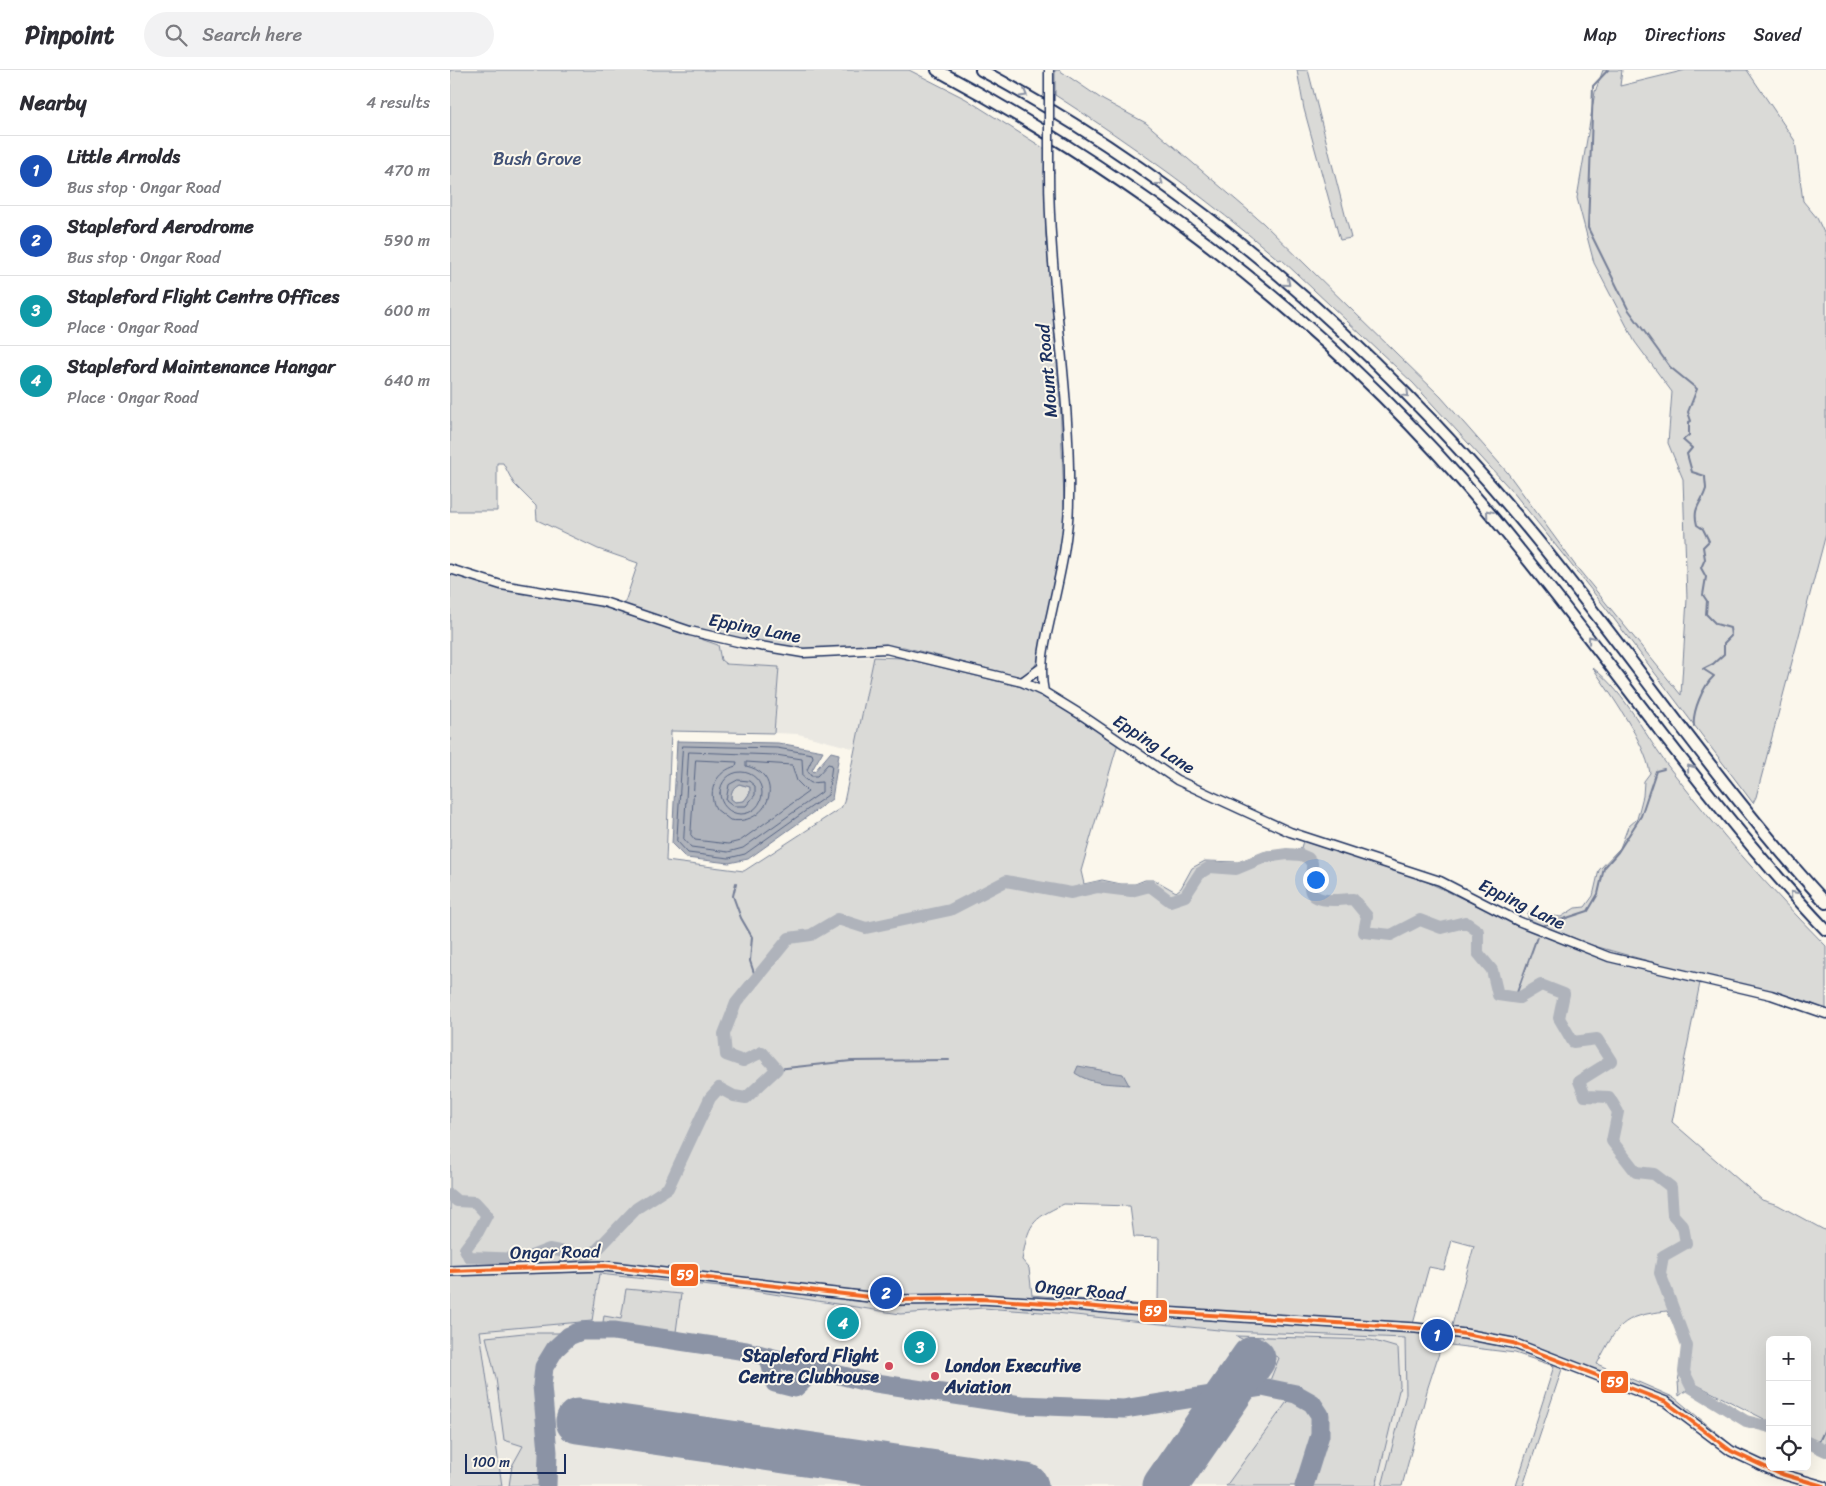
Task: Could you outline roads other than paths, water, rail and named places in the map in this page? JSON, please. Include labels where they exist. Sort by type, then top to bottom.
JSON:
[{"type":"highway","points":[[938,70],[1062,141],[1152,202],[1255,281],[1370,386],[1435,452],[1490,514],[1561,601],[1720,807],[1826,930]]},
{"type":"highway","points":[[981,70],[1103,142],[1194,207],[1308,302],[1403,392],[1467,459],[1533,535],[1719,777],[1826,903]]},
{"type":"main road","name":"Ongar Road","points":[[450,1272],[605,1266],[895,1300],[981,1299],[1035,1302],[1407,1327],[1465,1334],[1513,1343],[1666,1402],[1731,1451],[1778,1473],[1823,1486]]},
{"type":"street","name":"Mount Road","points":[[1044,692],[1041,668],[1066,543],[1069,499],[1065,392],[1051,254],[1049,70]]},
{"type":"street","name":"Epping Lane","points":[[450,569],[501,585],[610,604],[686,630],[742,643],[803,653],[886,649],[1022,682],[1044,692],[1098,725],[1173,777],[1290,832],[1440,881],[1518,922],[1600,954],[1758,991],[1826,1014]]},
{"type":"street","points":[[1022,682],[1041,668]]},
{"type":"water","points":[[677,741],[778,743],[823,751],[812,770],[814,772],[831,752],[839,754],[832,799],[748,859],[729,863],[686,858],[672,844]],"holes":[[[739,784],[750,787],[750,793],[744,801],[735,802],[731,799],[732,790]]]},
{"type":"water","points":[[1078,1066],[1123,1074],[1129,1085],[1088,1080],[1075,1073]]},
{"type":"waterway","points":[[1608,70],[1593,86],[1588,228],[1628,309],[1670,367],[1697,389],[1688,412],[1691,421],[1689,422],[1689,435],[1683,440],[1692,448],[1687,454],[1692,472],[1705,476],[1706,489],[1696,514],[1697,525],[1703,529],[1709,541],[1703,547],[1705,559],[1701,568],[1706,577],[1703,595],[1707,601],[1706,614],[1716,624],[1730,628],[1731,636],[1724,643],[1724,654],[1713,664],[1703,669],[1714,676],[1699,700],[1694,726]]},
{"type":"waterway","points":[[1542,926],[1588,911],[1598,894],[1604,868],[1618,852],[1641,816],[1656,771],[1664,769]]},
{"type":"waterway","points":[[450,1195],[457,1201],[475,1202],[487,1215],[478,1232],[465,1249],[469,1257],[523,1259],[549,1249],[585,1256],[595,1252],[637,1208],[668,1188],[710,1098],[719,1088],[734,1096],[746,1098],[777,1069],[762,1052],[743,1061],[726,1055],[724,1034],[736,1003],[789,938],[811,935],[838,919],[866,928],[950,910],[1006,881],[1071,893],[1098,887],[1131,891],[1150,886],[1170,901],[1185,896],[1200,873],[1210,867],[1236,869],[1265,857],[1287,854],[1301,855],[1308,858],[1312,863],[1310,885],[1312,893],[1321,899],[1353,899],[1367,916],[1364,932],[1391,935],[1420,920],[1441,928],[1465,922],[1478,931],[1478,953],[1492,970],[1498,995],[1519,998],[1541,985],[1564,994],[1559,1018],[1573,1042],[1597,1039],[1611,1061],[1579,1081],[1585,1096],[1609,1097],[1618,1112],[1612,1141],[1636,1172],[1654,1174],[1671,1187],[1673,1215],[1683,1226],[1686,1243],[1663,1256],[1660,1273],[1687,1346],[1684,1372],[1692,1388],[1746,1421],[1766,1426]]},
{"type":"waterway","points":[[736,883],[733,896],[741,918],[752,937],[750,961],[756,979]]},
{"type":"waterway","points":[[1515,998],[1537,937]]},
{"type":"waterway","points":[[777,1069],[851,1061],[949,1060]]},
{"type":"waterway","points":[[1817,1446],[1826,1427]]},
{"type":"waterway","points":[[1811,1444],[1826,1451]]},
{"type":"place","name":"Stapleford Aerodrome","points":[[886,1293]]},
{"type":"place","name":"Stapleford Maintenance Hangar","points":[[843,1323]]},
{"type":"place","name":"Little Arnolds","points":[[1437,1335]]},
{"type":"place","name":"Stapleford Flight Centre Offices","points":[[920,1347]]},
{"type":"place","name":"Stapleford Flight Centre Clubhouse","points":[[889,1366]]},
{"type":"place","name":"London Executive Aviation","points":[[935,1376]]},
{"type":"park label","name":"Bush Grove","points":[[537,159]]}]
